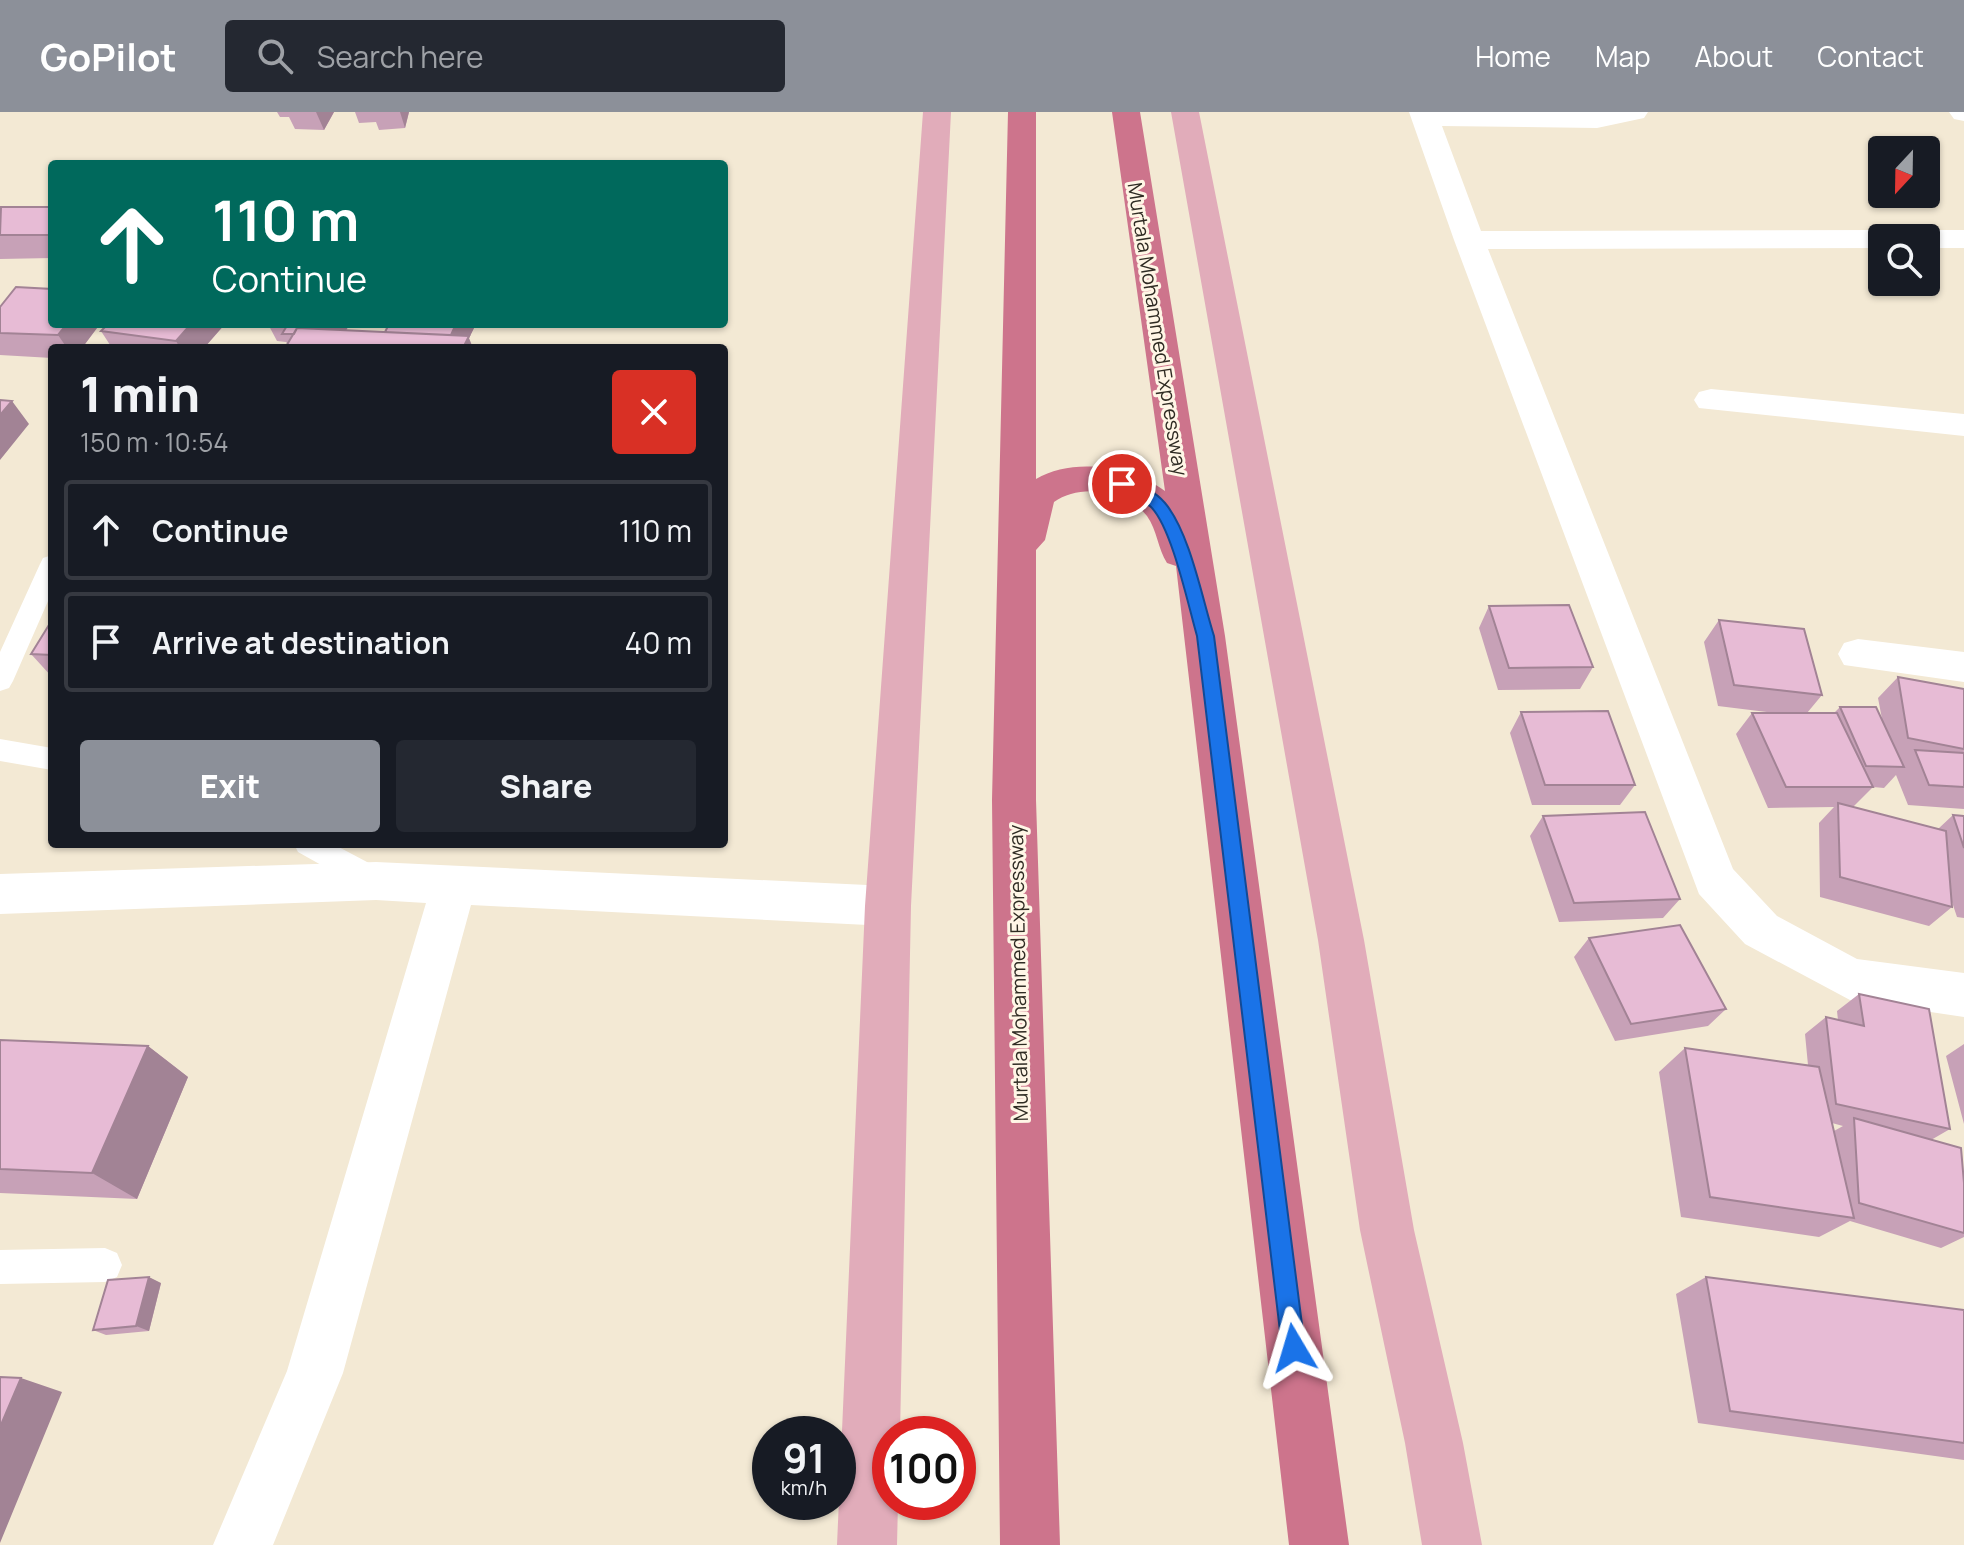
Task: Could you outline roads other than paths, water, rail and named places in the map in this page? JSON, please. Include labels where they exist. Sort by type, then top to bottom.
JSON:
[{"type":"highway","name":"Murtala Mohammed Expressway","points":[[1022,112],[1014,800],[1030,1545]]},
{"type":"highway","name":"Murtala Mohammed Expressway","points":[[1126,112],[1205,636],[1319,1545]]},
{"type":"highway","points":[[1015,614],[1031,510],[1039,495],[1051,485],[1072,479],[1094,480],[1122,484],[1143,492],[1159,506],[1174,534],[1205,636]]},
{"type":"highway","points":[[1028,1412],[1049,1545]]},
{"type":"highway","points":[[1303,1545],[1305,1441]]},
{"type":"main road","points":[[867,1545],[888,906],[937,112]]},
{"type":"main road","points":[[1185,112],[1341,940],[1387,1230],[1434,1443],[1452,1545]]},
{"type":"street","points":[[1634,112],[1597,120],[1424,114],[1469,240],[1715,880],[1761,930],[1850,979],[1964,995]]},
{"type":"street","points":[[1469,240],[1868,239]]},
{"type":"street","points":[[1940,239],[1964,239]]},
{"type":"street","points":[[1711,400],[1964,425]]},
{"type":"street","points":[[1858,654],[1964,667]]},
{"type":"street","points":[[0,894],[376,881],[888,906]]},
{"type":"street","points":[[243,1545],[315,1373],[454,885]]},
{"type":"lane","points":[[0,681],[48,573]]},
{"type":"lane","points":[[0,750],[48,758]]},
{"type":"lane","points":[[315,848],[376,881]]},
{"type":"lane","points":[[0,1267],[105,1265]]}]
